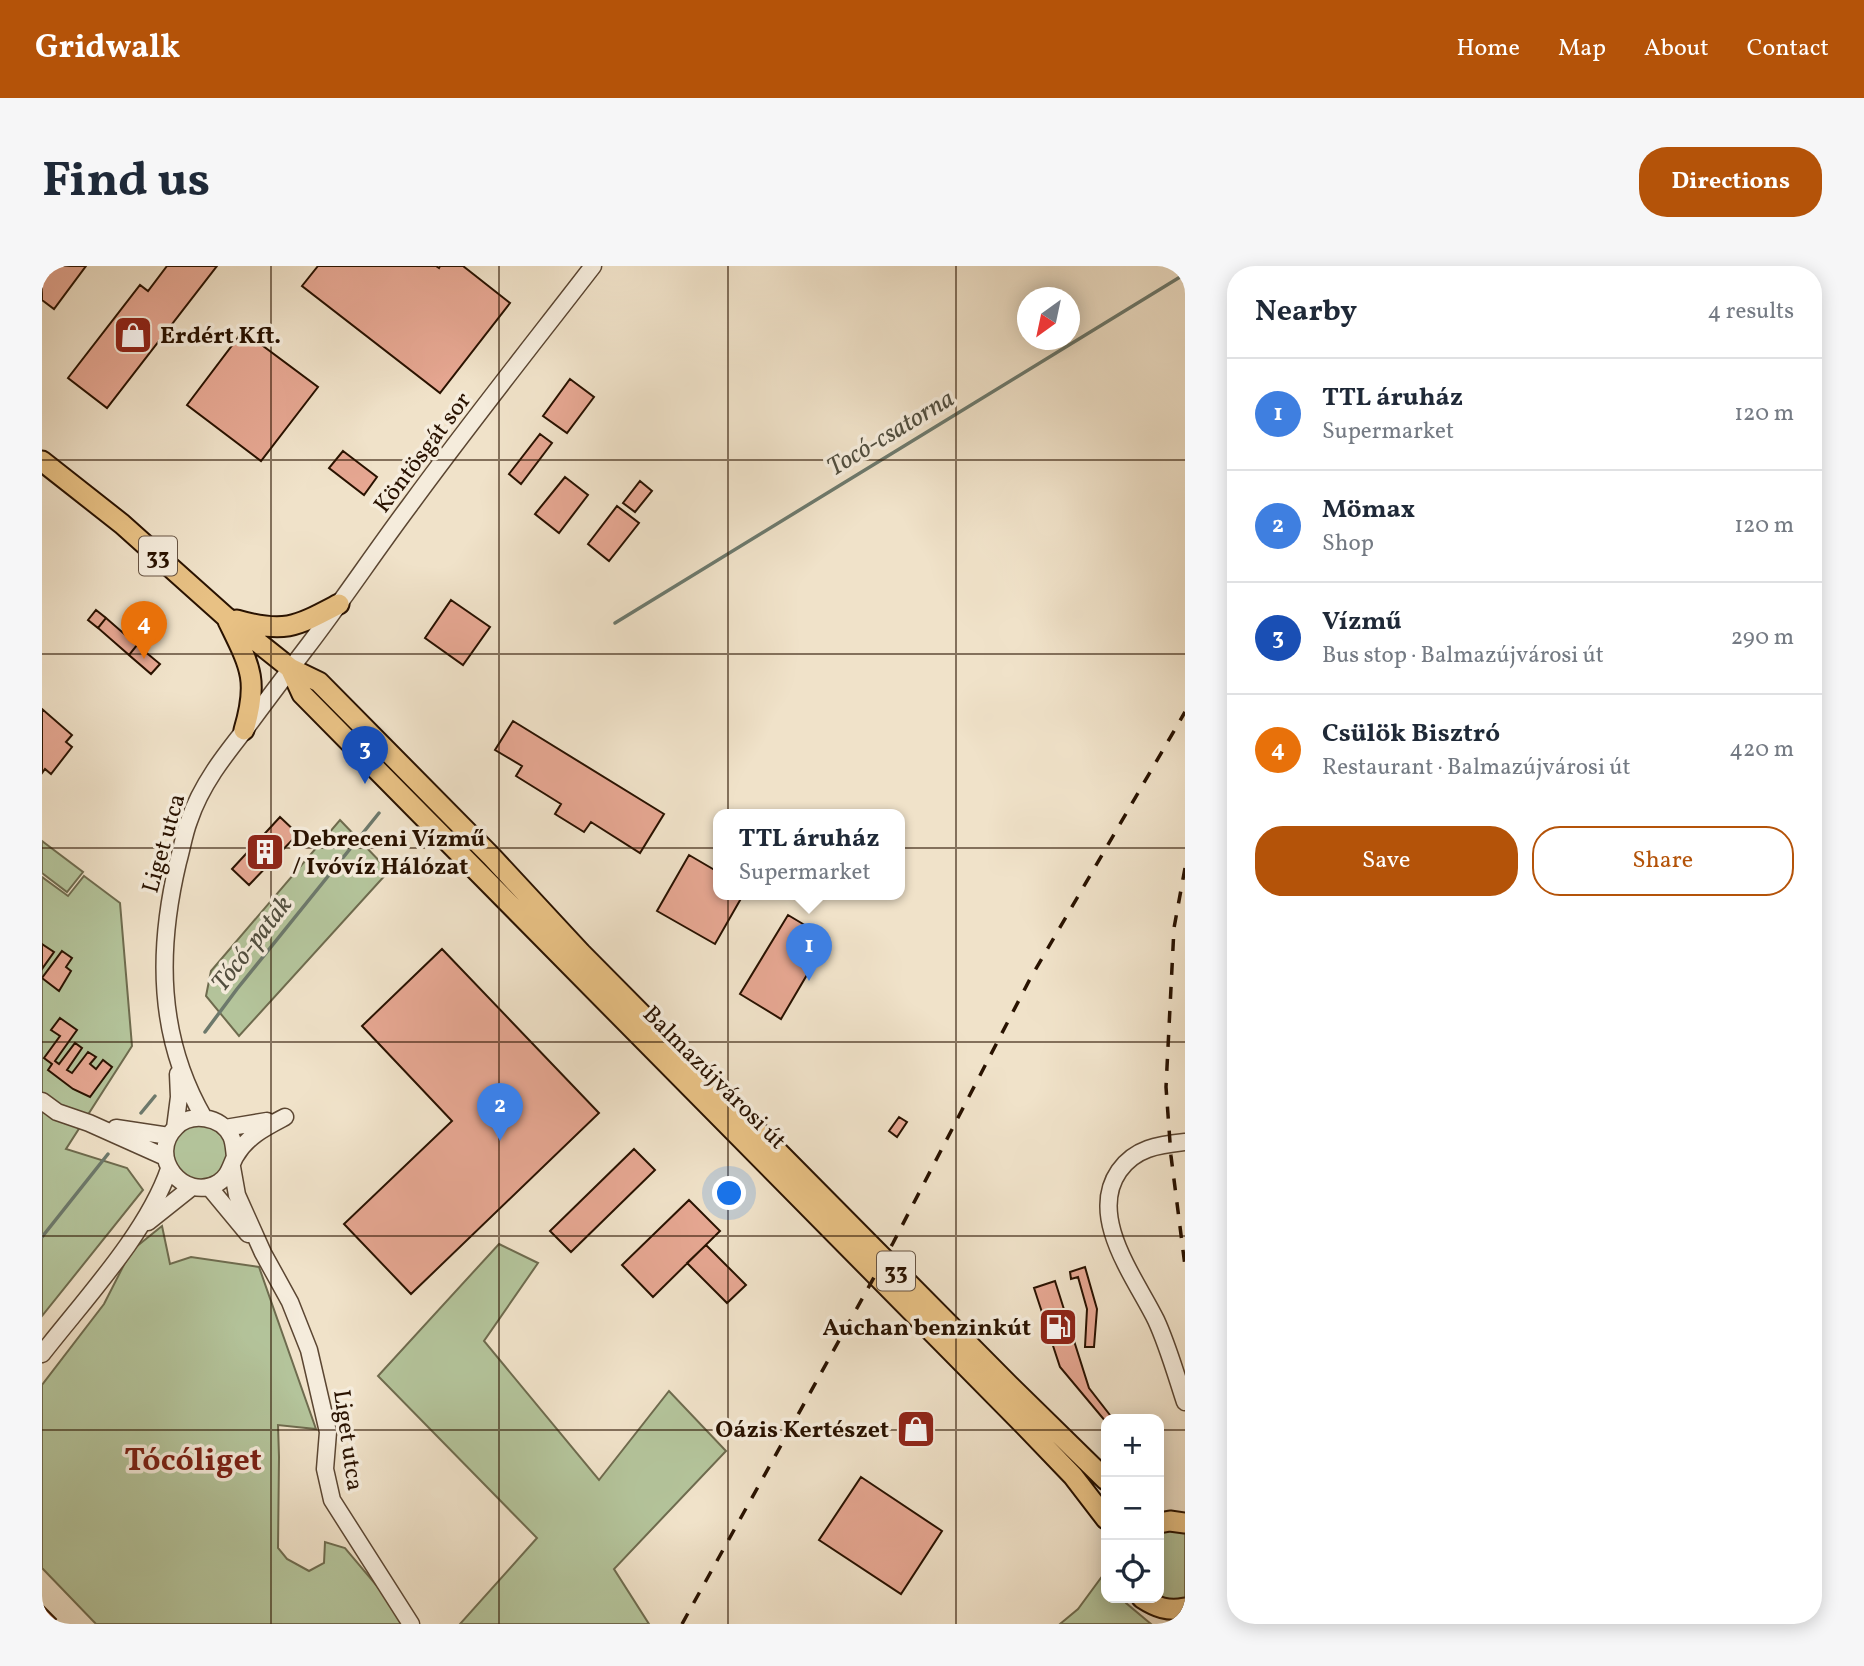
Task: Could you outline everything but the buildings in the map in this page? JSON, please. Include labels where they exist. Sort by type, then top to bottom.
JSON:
[{"type":"main road","name":"Balmazújvárosi út","points":[[42,461],[122,524],[226,617],[290,668],[319,682],[491,856],[591,963],[1103,1477]]},
{"type":"main road","points":[[226,617],[263,627],[288,627],[301,624],[339,604]]},
{"type":"main road","points":[[226,617],[253,682],[251,706],[244,730]]},
{"type":"main road","name":"Balmazújvárosi út","points":[[290,668],[302,694],[1016,1416],[1071,1474],[1101,1513]]},
{"type":"main road","points":[[1164,1522],[1184,1520]]},
{"type":"main road","points":[[1150,1603],[1180,1611]]},
{"type":"street","name":"Köntösgát sor","points":[[290,668],[449,452],[593,266]]},
{"type":"street","name":"Liget utca","points":[[204,1118],[191,1096],[167,1017],[164,940],[168,902],[189,820],[216,766],[290,668]]},
{"type":"street","name":"Liget utca","points":[[172,1132],[179,1097],[177,1057]]},
{"type":"street","points":[[42,1101],[57,1112],[89,1123],[167,1163],[176,1178],[201,1187]]},
{"type":"street","points":[[139,1229],[201,1187],[220,1182],[254,1134],[285,1117],[225,1128]]},
{"type":"street","points":[[89,1123],[172,1132],[192,1118],[204,1118],[215,1121],[232,1137],[234,1162]]},
{"type":"street","points":[[42,1353],[139,1229],[163,1186],[172,1132]]},
{"type":"street","points":[[1185,1142],[1146,1148],[1134,1155],[1114,1177],[1107,1205],[1112,1232],[1159,1327],[1185,1402]]},
{"type":"street","name":"Liget utca","points":[[234,1162],[237,1195],[263,1253],[290,1302],[309,1350],[328,1432],[325,1469],[332,1500],[411,1624]]},
{"type":"street","name":"Liget utca","points":[[201,1187],[263,1253]]},
{"type":"green space","points":[[340,820],[389,871],[239,1036],[206,996],[211,971]]},
{"type":"green space","points":[[42,841],[83,872],[67,892],[42,873]]},
{"type":"green space","points":[[84,876],[120,903],[132,1046],[66,1149],[127,1168],[143,1190],[42,1316],[42,877],[68,896]]},
{"type":"green space","points":[[200,1124],[211,1126],[220,1132],[226,1141],[226,1163],[220,1172],[211,1178],[200,1180],[189,1178],[180,1172],[174,1163],[172,1152],[174,1141],[180,1132],[189,1126]]},
{"type":"green space","points":[[162,1226],[170,1264],[191,1257],[259,1267],[316,1429],[278,1425],[278,1548],[287,1559],[309,1571],[324,1563],[325,1542],[345,1548],[409,1624],[96,1624],[42,1568],[42,1385],[104,1304],[131,1251]]},
{"type":"green space","points":[[499,1244],[538,1263],[484,1341],[599,1480],[669,1391],[726,1451],[614,1569],[649,1624],[460,1624],[537,1538],[378,1376]]},
{"type":"green space","points":[[1164,1530],[1185,1531],[1185,1598],[1164,1598]]},
{"type":"green space","points":[[1101,1578],[1101,1603],[1126,1603],[1151,1624],[1060,1624],[1078,1609]]},
{"type":"waterway","name":"Tocó-csatorna","points":[[615,623],[1185,274]]},
{"type":"waterway","name":"Tócó-patak","points":[[205,1032],[379,813]]},
{"type":"waterway","name":"Tócó-patak","points":[[141,1113],[155,1096]]},
{"type":"waterway","name":"Tócó-patak","points":[[42,1237],[108,1154]]},
{"type":"railway","points":[[682,1624],[893,1243],[1030,979],[1185,712]]},
{"type":"railway","points":[[1185,868],[1174,928],[1166,1087],[1171,1156],[1185,1266]]},
{"type":"place","name":"Erdért Kft.","points":[[133,335]]},
{"type":"place","name":"Csülök Bisztró","points":[[144,659]]},
{"type":"place","name":"Vízmű","points":[[365,784]]},
{"type":"place","name":"Debreceni Vízmű / Ivóvíz Hálózat","points":[[265,852]]},
{"type":"place","name":"TTL áruház","points":[[809,981]]},
{"type":"place","name":"Mömax","points":[[500,1141]]},
{"type":"place","name":"Auchan benzinkút","points":[[1058,1327]]},
{"type":"place","name":"Oázis Kertészet","points":[[916,1429]]},
{"type":"district","name":"Tócóliget","points":[[193,1459]]}]
